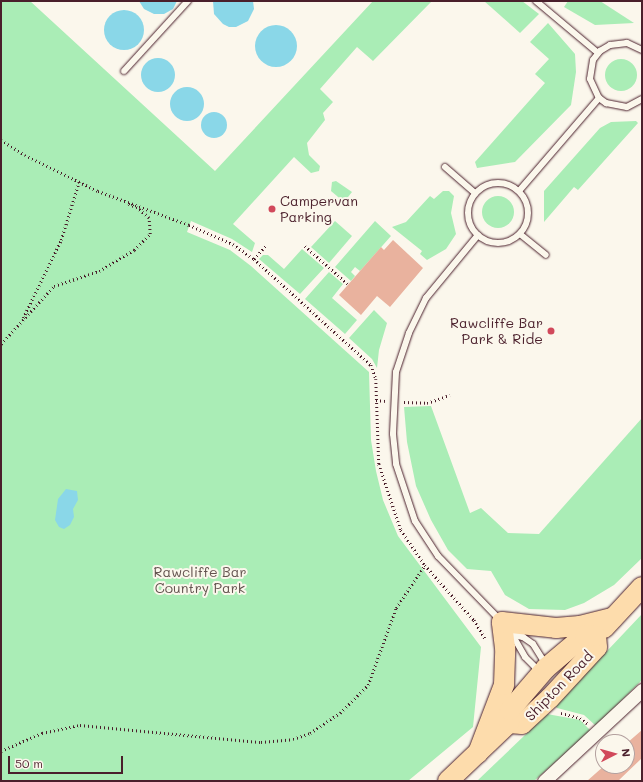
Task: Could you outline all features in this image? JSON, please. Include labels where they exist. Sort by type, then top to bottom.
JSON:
[{"type":"main road","name":"Shipton Road","points":[[509,723],[522,724],[554,705],[597,647],[596,636],[642,587]]},
{"type":"main road","points":[[478,753],[499,704],[504,685],[505,648],[508,629],[580,626],[613,618]]},
{"type":"main road","name":"Shipton Road","points":[[448,781],[509,723],[510,710],[546,668],[585,634],[596,636]]},
{"type":"main road","points":[[546,668],[551,682],[554,705]]},
{"type":"street","points":[[544,781],[642,690]]},
{"type":"lane","points":[[124,71],[188,1]]},
{"type":"lane","points":[[536,1],[598,53]]},
{"type":"lane","points":[[642,50],[627,43],[610,45],[598,53],[590,68],[590,79],[599,98],[617,107],[627,107],[642,99]]},
{"type":"lane","points":[[519,191],[599,98]]},
{"type":"lane","points":[[446,167],[475,193]]},
{"type":"lane","points":[[501,183],[519,191],[527,204],[528,216],[520,234],[509,241],[497,243],[487,241],[478,235],[470,225],[468,214],[469,204],[475,193],[483,186],[501,183]]},
{"type":"lane","points":[[520,234],[546,255]]},
{"type":"lane","points":[[478,235],[426,298],[409,333],[396,372],[393,402],[396,464],[415,521],[438,556],[508,629],[516,644],[535,667],[546,668],[545,659],[532,644],[508,629]]},
{"type":"path","points":[[1,140],[25,155],[98,191],[137,208],[149,218],[150,234],[134,250],[99,271],[54,286],[1,344]]},
{"type":"path","points":[[22,321],[60,240],[79,182]]},
{"type":"path","points":[[98,191],[189,225],[233,244],[254,259],[371,365],[376,379],[376,400],[427,403],[450,395]]},
{"type":"path","points":[[254,259],[266,245]]},
{"type":"path","points":[[305,246],[348,284]]},
{"type":"path","points":[[1,751],[42,733],[80,725],[261,742],[293,739],[310,733],[340,713],[368,685],[396,608],[425,565]]},
{"type":"path","points":[[554,705],[580,718],[597,733]]},
{"type":"green space","name":"Rawcliffe Bar Country Park","points":[[1,1],[30,1],[215,171],[373,1],[432,1],[373,61],[357,47],[320,89],[333,102],[323,113],[325,120],[307,143],[309,155],[320,166],[319,171],[311,173],[294,157],[233,224],[255,243],[252,252],[232,239],[191,221],[187,232],[230,250],[251,266],[369,372],[371,440],[383,500],[398,536],[481,647],[473,727],[408,781],[1,781]]},
{"type":"green space","points":[[484,1],[522,1],[539,14],[520,33]]},
{"type":"green space","points":[[568,1],[600,1],[634,23],[595,25],[564,7]]},
{"type":"green space","points":[[548,23],[575,54],[576,72],[571,105],[515,162],[477,168],[475,162],[545,83],[535,74],[549,59],[530,42]]},
{"type":"green space","points":[[618,59],[624,59],[634,66],[637,75],[636,81],[630,88],[624,91],[618,91],[608,84],[605,78],[605,72],[612,62]]},
{"type":"green space","points":[[636,121],[638,123],[578,190],[574,187],[544,222],[544,191],[600,128],[611,122]]},
{"type":"green space","points":[[336,181],[352,192],[344,202],[331,191],[332,182]]},
{"type":"green space","points":[[443,191],[449,191],[454,196],[451,213],[456,234],[446,249],[427,260],[420,254],[422,251],[392,227],[406,222],[430,196],[434,199]]},
{"type":"green space","points":[[495,196],[501,196],[510,200],[514,212],[510,224],[501,228],[495,228],[486,224],[482,215],[482,209],[486,200]]},
{"type":"green space","points":[[335,221],[352,236],[329,263],[311,247]]},
{"type":"green space","points":[[375,221],[391,236],[360,271],[355,267],[351,272],[355,276],[351,281],[335,267]]},
{"type":"green space","points":[[302,249],[324,268],[300,294],[259,259],[263,255],[268,255],[284,269]]},
{"type":"green space","points":[[329,272],[343,284],[332,298],[357,320],[345,334],[305,299]]},
{"type":"green space","points":[[374,310],[387,323],[379,350],[377,368],[372,359],[349,338]]},
{"type":"green space","points":[[431,406],[470,513],[481,508],[508,533],[539,534],[642,418],[642,558],[614,585],[584,603],[565,610],[529,609],[505,595],[491,571],[467,569],[448,550],[431,520],[416,486],[407,442],[404,407]]},
{"type":"green space","points":[[642,614],[642,680],[596,726],[584,715],[557,708],[555,706]]},
{"type":"green space","points":[[547,714],[580,720],[591,731],[534,781],[477,781]]},
{"type":"water","points":[[139,1],[177,1],[173,9],[164,14],[154,14],[144,9]]},
{"type":"water","points":[[213,1],[253,1],[254,9],[248,21],[236,27],[229,27],[223,24],[214,14]]},
{"type":"water","points":[[128,10],[135,13],[141,19],[144,30],[143,38],[135,47],[128,50],[120,50],[113,47],[105,38],[104,26],[107,19],[116,11]]},
{"type":"water","points":[[276,25],[291,31],[297,46],[291,61],[276,67],[261,61],[255,46],[261,31]]},
{"type":"water","points":[[155,58],[161,58],[170,63],[174,69],[174,81],[170,87],[161,92],[155,92],[146,87],[141,78],[141,72],[146,63]]},
{"type":"water","points":[[184,87],[190,87],[199,92],[203,98],[203,110],[199,116],[190,121],[184,121],[175,116],[170,107],[170,101],[175,92]]},
{"type":"water","points":[[214,112],[223,116],[227,125],[223,134],[214,138],[205,134],[201,125],[205,116]]},
{"type":"water","points":[[66,489],[77,491],[78,500],[73,509],[74,517],[70,525],[64,529],[59,527],[55,520],[58,499]]},
{"type":"building","points":[[393,240],[423,268],[390,307],[377,296],[361,315],[339,295],[381,247],[384,250]]},
{"type":"building","points":[[642,730],[642,758],[635,765],[635,736]]},
{"type":"building","points":[[595,774],[625,774],[618,781],[587,781]]},
{"type":"place","name":"Campervan Parking","points":[[272,209]]},
{"type":"place","name":"Rawcliffe Bar Park & Ride","points":[[551,331]]}]
